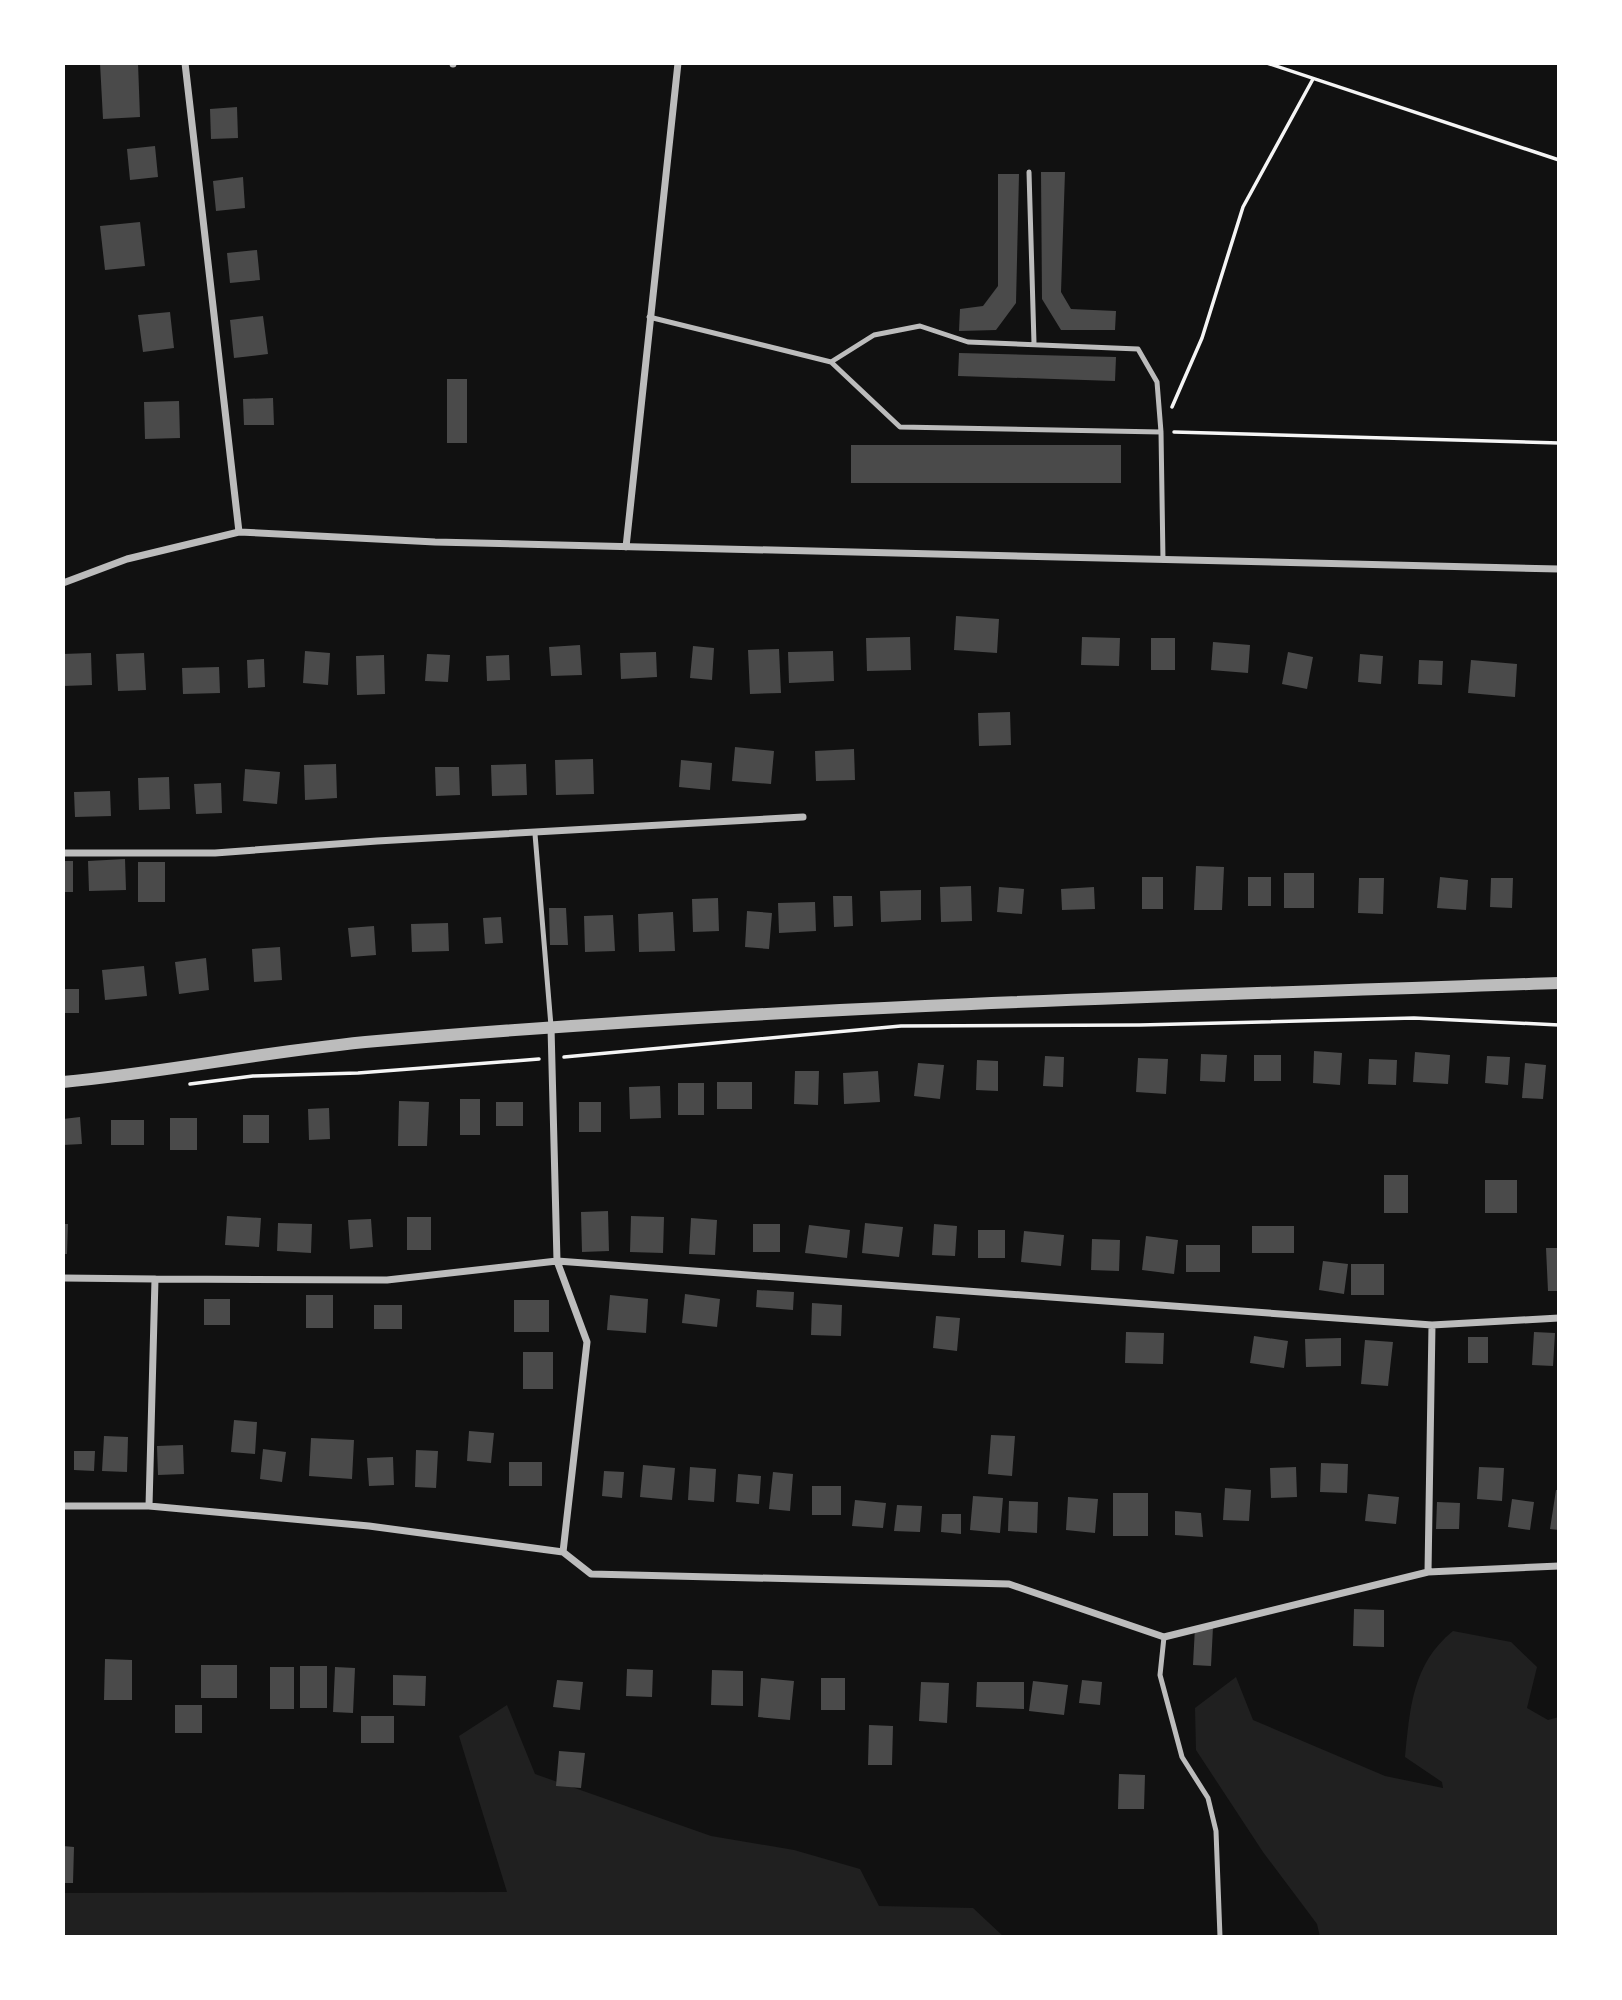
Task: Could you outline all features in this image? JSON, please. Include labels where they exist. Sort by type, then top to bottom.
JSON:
[{"type":"street","points":[[185,63],[239,531]]},
{"type":"street","points":[[626,547],[678,63]]},
{"type":"street","points":[[63,583],[127,559],[239,531],[435,542],[1559,569]]},
{"type":"street","points":[[63,853],[215,853],[803,817]]},
{"type":"street","points":[[63,1082],[138,1075],[371,1041],[551,1027],[898,1006],[1559,983]]},
{"type":"street","points":[[551,1027],[557,1261],[587,1342],[563,1552]]},
{"type":"street","points":[[63,1278],[387,1280],[557,1261],[1432,1325],[1559,1318]]},
{"type":"street","points":[[149,1506],[155,1279]]},
{"type":"street","points":[[1428,1572],[1432,1325]]},
{"type":"street","points":[[63,1506],[149,1506],[369,1526],[563,1552],[591,1574],[1009,1584],[1164,1637],[1428,1572],[1559,1566]]},
{"type":"lane","points":[[1030,172],[1034,344]]},
{"type":"lane","points":[[649,317],[831,362],[900,426],[1161,432]]},
{"type":"lane","points":[[831,362],[873,335],[920,326],[968,342],[1138,349],[1157,382],[1161,432],[1163,560]]},
{"type":"lane","points":[[535,834],[551,1027]]},
{"type":"lane","points":[[1164,1637],[1160,1675],[1182,1757],[1208,1798],[1216,1831],[1220,1937]]},
{"type":"path","points":[[1267,63],[1559,160]]},
{"type":"path","points":[[1313,79],[1243,207],[1202,338],[1161,432],[1559,443]]},
{"type":"path","points":[[180,1085],[253,1076],[358,1073],[552,1058],[901,1026],[1140,1025],[1414,1018],[1559,1025]]},
{"type":"shaded area","points":[[1453,1631],[1511,1642],[1537,1667],[1527,1708],[1548,1720],[1559,1717],[1559,1937],[1320,1937],[1317,1924],[1263,1852],[1196,1750],[1195,1708],[1236,1677],[1253,1720],[1385,1776],[1443,1788],[1442,1782],[1405,1757],[1412,1705],[1421,1673],[1439,1644]]},
{"type":"shaded area","points":[[507,1705],[535,1774],[711,1836],[794,1850],[860,1869],[879,1906],[973,1908],[1004,1937],[63,1937],[63,1893],[507,1892],[459,1736]]},
{"type":"building","points":[[100,63],[138,63],[140,117],[103,119]]},
{"type":"building","points":[[237,107],[238,138],[211,139],[210,109]]},
{"type":"building","points":[[155,146],[158,177],[130,180],[127,149]]},
{"type":"building","points":[[1041,172],[1065,172],[1061,292],[1071,309],[1116,311],[1115,330],[1061,330],[1042,299]]},
{"type":"building","points":[[998,174],[1019,174],[1016,303],[996,330],[959,331],[960,309],[983,306],[998,286]]},
{"type":"building","points":[[243,177],[245,208],[216,211],[213,181]]},
{"type":"building","points":[[140,222],[145,266],[105,270],[100,226]]},
{"type":"building","points":[[257,250],[260,280],[230,283],[227,253]]},
{"type":"building","points":[[170,312],[174,348],[143,352],[138,315]]},
{"type":"building","points":[[263,316],[268,354],[234,358],[230,320]]},
{"type":"building","points":[[959,353],[1116,357],[1115,381],[958,376]]},
{"type":"building","points":[[447,379],[467,379],[467,443],[447,443]]},
{"type":"building","points":[[273,398],[274,425],[244,425],[243,399]]},
{"type":"building","points":[[179,401],[180,438],[145,439],[144,402]]},
{"type":"building","points":[[851,445],[1121,445],[1121,483],[851,483]]},
{"type":"building","points":[[956,616],[999,619],[997,653],[954,650]]},
{"type":"building","points":[[910,637],[911,670],[867,671],[866,638]]},
{"type":"building","points":[[1082,637],[1120,638],[1119,666],[1081,665]]},
{"type":"building","points":[[1151,638],[1175,638],[1175,670],[1151,670]]},
{"type":"building","points":[[1213,642],[1250,645],[1248,673],[1211,670]]},
{"type":"building","points":[[580,645],[582,675],[551,676],[549,647]]},
{"type":"building","points":[[693,646],[714,648],[712,680],[690,678]]},
{"type":"building","points":[[779,649],[781,693],[750,694],[748,650]]},
{"type":"building","points":[[305,651],[330,653],[328,685],[303,683]]},
{"type":"building","points":[[833,651],[834,681],[789,683],[788,652]]},
{"type":"building","points":[[656,652],[657,677],[621,679],[620,653]]},
{"type":"building","points":[[1288,652],[1313,657],[1307,689],[1282,684]]},
{"type":"building","points":[[91,653],[92,685],[63,686],[63,654]]},
{"type":"building","points":[[144,653],[146,690],[118,691],[116,654]]},
{"type":"building","points":[[427,654],[450,655],[448,682],[425,681]]},
{"type":"building","points":[[1360,654],[1383,656],[1381,684],[1358,682]]},
{"type":"building","points":[[384,655],[385,694],[357,695],[356,656]]},
{"type":"building","points":[[509,655],[510,680],[487,681],[486,656]]},
{"type":"building","points":[[264,659],[265,687],[248,688],[247,660]]},
{"type":"building","points":[[1419,660],[1443,661],[1442,685],[1418,684]]},
{"type":"building","points":[[1471,660],[1517,664],[1515,697],[1468,693]]},
{"type":"building","points":[[219,667],[220,693],[183,694],[182,668]]},
{"type":"building","points":[[1010,712],[1011,745],[979,746],[978,713]]},
{"type":"building","points":[[735,747],[774,751],[771,784],[732,781]]},
{"type":"building","points":[[854,749],[855,780],[816,781],[815,751]]},
{"type":"building","points":[[593,759],[594,794],[556,795],[555,760]]},
{"type":"building","points":[[681,760],[712,763],[710,790],[679,787]]},
{"type":"building","points":[[336,764],[337,798],[305,800],[304,765]]},
{"type":"building","points":[[526,764],[527,795],[492,796],[491,765]]},
{"type":"building","points":[[435,767],[459,767],[460,795],[436,796]]},
{"type":"building","points":[[245,769],[280,772],[277,804],[243,801]]},
{"type":"building","points":[[169,777],[170,809],[139,810],[138,778]]},
{"type":"building","points":[[221,783],[222,813],[196,814],[194,784]]},
{"type":"building","points":[[110,791],[111,816],[75,817],[74,792]]},
{"type":"building","points":[[125,859],[126,890],[89,891],[88,861]]},
{"type":"building","points":[[63,861],[73,861],[73,892],[63,892]]},
{"type":"building","points":[[138,862],[165,862],[165,902],[138,902]]},
{"type":"building","points":[[1196,866],[1224,867],[1222,910],[1194,910]]},
{"type":"building","points":[[1284,873],[1314,873],[1314,908],[1284,908]]},
{"type":"building","points":[[1142,877],[1163,877],[1163,909],[1142,909]]},
{"type":"building","points":[[1248,877],[1271,877],[1271,906],[1248,906]]},
{"type":"building","points":[[1440,877],[1468,880],[1466,910],[1437,908]]},
{"type":"building","points":[[1359,878],[1384,878],[1383,914],[1358,913]]},
{"type":"building","points":[[1491,878],[1513,878],[1512,908],[1490,907]]},
{"type":"building","points":[[971,886],[972,921],[941,922],[940,887]]},
{"type":"building","points":[[999,887],[1024,889],[1022,914],[997,912]]},
{"type":"building","points":[[1094,887],[1095,909],[1062,910],[1061,889]]},
{"type":"building","points":[[921,890],[921,920],[881,922],[880,891]]},
{"type":"building","points":[[833,896],[852,896],[853,926],[834,927]]},
{"type":"building","points":[[718,898],[719,931],[693,932],[692,899]]},
{"type":"building","points":[[815,902],[816,931],[779,933],[778,903]]},
{"type":"building","points":[[549,908],[566,908],[568,945],[550,945]]},
{"type":"building","points":[[747,911],[772,913],[769,949],[745,947]]},
{"type":"building","points":[[673,912],[675,951],[639,952],[638,914]]},
{"type":"building","points":[[613,915],[615,951],[585,952],[584,916]]},
{"type":"building","points":[[501,917],[503,943],[485,944],[483,918]]},
{"type":"building","points":[[448,923],[449,951],[412,952],[411,924]]},
{"type":"building","points":[[374,926],[376,955],[351,957],[348,928]]},
{"type":"building","points":[[280,947],[282,980],[254,982],[252,949]]},
{"type":"building","points":[[206,958],[209,990],[179,994],[175,962]]},
{"type":"building","points":[[144,966],[147,996],[105,1000],[102,970]]},
{"type":"building","points":[[63,989],[79,989],[79,1013],[63,1013]]},
{"type":"building","points":[[1314,1051],[1342,1053],[1340,1085],[1313,1083]]},
{"type":"building","points":[[1415,1052],[1450,1055],[1448,1084],[1413,1082]]},
{"type":"building","points":[[1201,1054],[1227,1055],[1225,1082],[1200,1081]]},
{"type":"building","points":[[1254,1055],[1281,1055],[1281,1081],[1254,1081]]},
{"type":"building","points":[[1045,1056],[1064,1057],[1063,1087],[1043,1086]]},
{"type":"building","points":[[1487,1056],[1510,1057],[1508,1085],[1485,1083]]},
{"type":"building","points":[[1138,1058],[1168,1059],[1166,1094],[1136,1092]]},
{"type":"building","points":[[1369,1059],[1397,1060],[1396,1085],[1368,1084]]},
{"type":"building","points":[[977,1060],[998,1061],[998,1091],[976,1090]]},
{"type":"building","points":[[918,1063],[944,1065],[940,1099],[914,1096]]},
{"type":"building","points":[[1525,1063],[1546,1065],[1543,1099],[1522,1098]]},
{"type":"building","points":[[795,1071],[819,1071],[818,1105],[794,1104]]},
{"type":"building","points":[[878,1071],[880,1102],[844,1104],[843,1073]]},
{"type":"building","points":[[717,1082],[752,1082],[752,1109],[717,1109]]},
{"type":"building","points":[[678,1083],[704,1083],[704,1115],[678,1115]]},
{"type":"building","points":[[660,1086],[661,1118],[630,1119],[629,1087]]},
{"type":"building","points":[[460,1099],[480,1099],[480,1135],[460,1135]]},
{"type":"building","points":[[399,1101],[429,1102],[427,1146],[398,1146]]},
{"type":"building","points":[[496,1102],[523,1102],[523,1126],[496,1126]]},
{"type":"building","points":[[579,1102],[601,1102],[601,1132],[579,1132]]},
{"type":"building","points":[[329,1108],[330,1139],[309,1140],[308,1109]]},
{"type":"building","points":[[243,1115],[269,1115],[269,1143],[243,1143]]},
{"type":"building","points":[[80,1117],[82,1144],[63,1145],[63,1119]]},
{"type":"building","points":[[170,1118],[197,1118],[197,1150],[170,1150]]},
{"type":"building","points":[[111,1120],[144,1120],[144,1145],[111,1145]]},
{"type":"building","points":[[1384,1175],[1408,1175],[1408,1213],[1384,1213]]},
{"type":"building","points":[[1485,1180],[1517,1180],[1517,1213],[1485,1213]]},
{"type":"building","points":[[608,1211],[609,1251],[582,1252],[581,1212]]},
{"type":"building","points":[[227,1216],[261,1218],[259,1247],[225,1245]]},
{"type":"building","points":[[631,1216],[664,1217],[663,1253],[630,1252]]},
{"type":"building","points":[[407,1217],[431,1217],[431,1250],[407,1250]]},
{"type":"building","points":[[691,1218],[717,1220],[715,1255],[689,1254]]},
{"type":"building","points":[[371,1219],[373,1247],[350,1249],[348,1220]]},
{"type":"building","points":[[278,1223],[312,1224],[311,1253],[277,1251]]},
{"type":"building","points":[[865,1223],[903,1227],[899,1257],[862,1253]]},
{"type":"building","points":[[63,1224],[68,1224],[67,1254],[63,1254]]},
{"type":"building","points":[[753,1224],[780,1224],[780,1252],[753,1252]]},
{"type":"building","points":[[934,1224],[957,1226],[955,1256],[932,1255]]},
{"type":"building","points":[[809,1225],[850,1230],[847,1258],[805,1253]]},
{"type":"building","points":[[1252,1226],[1294,1226],[1294,1253],[1252,1253]]},
{"type":"building","points":[[978,1230],[1005,1230],[1005,1258],[978,1258]]},
{"type":"building","points":[[1024,1231],[1064,1235],[1061,1266],[1021,1262]]},
{"type":"building","points":[[1146,1236],[1178,1240],[1174,1274],[1142,1270]]},
{"type":"building","points":[[1092,1239],[1120,1240],[1119,1271],[1091,1270]]},
{"type":"building","points":[[1186,1245],[1220,1245],[1220,1272],[1186,1272]]},
{"type":"building","points":[[1546,1248],[1559,1248],[1559,1291],[1548,1291]]},
{"type":"building","points":[[1323,1261],[1348,1264],[1344,1294],[1319,1290]]},
{"type":"building","points":[[1351,1264],[1384,1264],[1384,1295],[1351,1295]]},
{"type":"building","points":[[757,1290],[794,1292],[793,1310],[756,1307]]},
{"type":"building","points":[[685,1294],[720,1299],[717,1327],[682,1323]]},
{"type":"building","points":[[306,1295],[333,1295],[333,1328],[306,1328]]},
{"type":"building","points":[[610,1295],[648,1299],[646,1333],[607,1330]]},
{"type":"building","points":[[204,1299],[230,1299],[230,1325],[204,1325]]},
{"type":"building","points":[[514,1300],[549,1300],[549,1332],[514,1332]]},
{"type":"building","points":[[812,1303],[842,1305],[841,1336],[811,1335]]},
{"type":"building","points":[[374,1305],[402,1305],[402,1329],[374,1329]]},
{"type":"building","points":[[936,1316],[960,1318],[957,1351],[933,1348]]},
{"type":"building","points":[[1126,1332],[1164,1333],[1163,1364],[1125,1363]]},
{"type":"building","points":[[1534,1332],[1555,1333],[1553,1366],[1532,1365]]},
{"type":"building","points":[[1254,1336],[1288,1341],[1284,1368],[1250,1363]]},
{"type":"building","points":[[1468,1337],[1488,1337],[1488,1363],[1468,1363]]},
{"type":"building","points":[[1341,1338],[1341,1366],[1306,1367],[1305,1339]]},
{"type":"building","points":[[1365,1340],[1393,1342],[1388,1386],[1361,1384]]},
{"type":"building","points":[[523,1352],[553,1352],[553,1389],[523,1389]]},
{"type":"building","points":[[234,1420],[257,1422],[255,1454],[231,1452]]},
{"type":"building","points":[[469,1431],[494,1433],[491,1463],[467,1461]]},
{"type":"building","points":[[991,1435],[1015,1436],[1012,1476],[988,1474]]},
{"type":"building","points":[[104,1436],[128,1437],[127,1472],[102,1471]]},
{"type":"building","points":[[311,1438],[354,1440],[352,1479],[309,1476]]},
{"type":"building","points":[[183,1445],[184,1474],[158,1475],[157,1446]]},
{"type":"building","points":[[263,1449],[286,1452],[282,1482],[260,1479]]},
{"type":"building","points":[[416,1450],[438,1451],[436,1488],[415,1487]]},
{"type":"building","points":[[74,1451],[95,1451],[94,1471],[74,1470]]},
{"type":"building","points":[[393,1457],[394,1485],[369,1486],[367,1458]]},
{"type":"building","points":[[509,1462],[542,1462],[542,1486],[509,1486]]},
{"type":"building","points":[[1321,1463],[1348,1464],[1347,1493],[1320,1492]]},
{"type":"building","points":[[643,1465],[675,1468],[672,1500],[640,1497]]},
{"type":"building","points":[[690,1467],[716,1469],[714,1502],[688,1500]]},
{"type":"building","points":[[1296,1467],[1297,1497],[1271,1498],[1270,1468]]},
{"type":"building","points":[[1479,1467],[1504,1468],[1502,1501],[1477,1499]]},
{"type":"building","points":[[604,1471],[624,1472],[622,1498],[602,1496]]},
{"type":"building","points":[[773,1472],[793,1474],[790,1511],[769,1509]]},
{"type":"building","points":[[738,1474],[761,1476],[759,1504],[736,1502]]},
{"type":"building","points":[[812,1486],[841,1486],[841,1515],[812,1515]]},
{"type":"building","points":[[1225,1488],[1251,1490],[1249,1521],[1223,1520]]},
{"type":"building","points":[[1556,1490],[1559,1490],[1559,1530],[1550,1529]]},
{"type":"building","points":[[1113,1493],[1148,1493],[1148,1536],[1113,1536]]},
{"type":"building","points":[[1368,1494],[1399,1497],[1396,1524],[1365,1521]]},
{"type":"building","points":[[973,1496],[1003,1498],[1000,1533],[970,1530]]},
{"type":"building","points":[[1068,1497],[1098,1499],[1095,1533],[1066,1530]]},
{"type":"building","points":[[1512,1499],[1534,1502],[1530,1530],[1508,1527]]},
{"type":"building","points":[[855,1500],[886,1503],[883,1528],[852,1526]]},
{"type":"building","points":[[1009,1501],[1038,1502],[1037,1533],[1008,1531]]},
{"type":"building","points":[[1437,1502],[1460,1503],[1459,1529],[1436,1529]]},
{"type":"building","points":[[897,1505],[922,1506],[920,1532],[894,1531]]},
{"type":"building","points":[[1175,1511],[1201,1513],[1203,1537],[1175,1535]]},
{"type":"building","points":[[942,1514],[961,1514],[961,1534],[941,1532]]},
{"type":"building","points":[[1354,1609],[1384,1610],[1384,1647],[1353,1646]]},
{"type":"building","points":[[1195,1627],[1213,1627],[1211,1666],[1193,1665]]},
{"type":"building","points":[[105,1659],[132,1660],[132,1700],[104,1700]]},
{"type":"building","points":[[201,1665],[237,1665],[237,1698],[201,1698]]},
{"type":"building","points":[[300,1666],[327,1666],[327,1708],[300,1708]]},
{"type":"building","points":[[270,1667],[294,1667],[294,1709],[270,1709]]},
{"type":"building","points":[[335,1667],[355,1668],[353,1713],[333,1712]]},
{"type":"building","points":[[627,1669],[653,1670],[652,1697],[626,1696]]},
{"type":"building","points":[[712,1670],[743,1671],[743,1706],[711,1705]]},
{"type":"building","points":[[393,1675],[426,1676],[425,1706],[393,1705]]},
{"type":"building","points":[[761,1678],[794,1681],[790,1720],[758,1717]]},
{"type":"building","points":[[821,1678],[845,1678],[845,1710],[821,1710]]},
{"type":"building","points":[[557,1680],[583,1682],[580,1710],[553,1707]]},
{"type":"building","points":[[1082,1680],[1102,1682],[1100,1705],[1079,1703]]},
{"type":"building","points":[[1033,1681],[1068,1685],[1064,1715],[1029,1711]]},
{"type":"building","points":[[921,1682],[949,1683],[947,1723],[919,1721]]},
{"type":"building","points":[[977,1682],[1024,1682],[1024,1709],[976,1707]]},
{"type":"building","points":[[175,1705],[202,1705],[202,1733],[175,1733]]},
{"type":"building","points":[[361,1716],[394,1716],[394,1743],[361,1743]]},
{"type":"building","points":[[869,1725],[893,1726],[892,1765],[868,1765]]},
{"type":"building","points":[[559,1751],[585,1753],[581,1788],[556,1786]]},
{"type":"building","points":[[1119,1774],[1145,1775],[1144,1809],[1118,1809]]},
{"type":"building","points":[[63,1846],[74,1847],[73,1883],[63,1883]]}]
